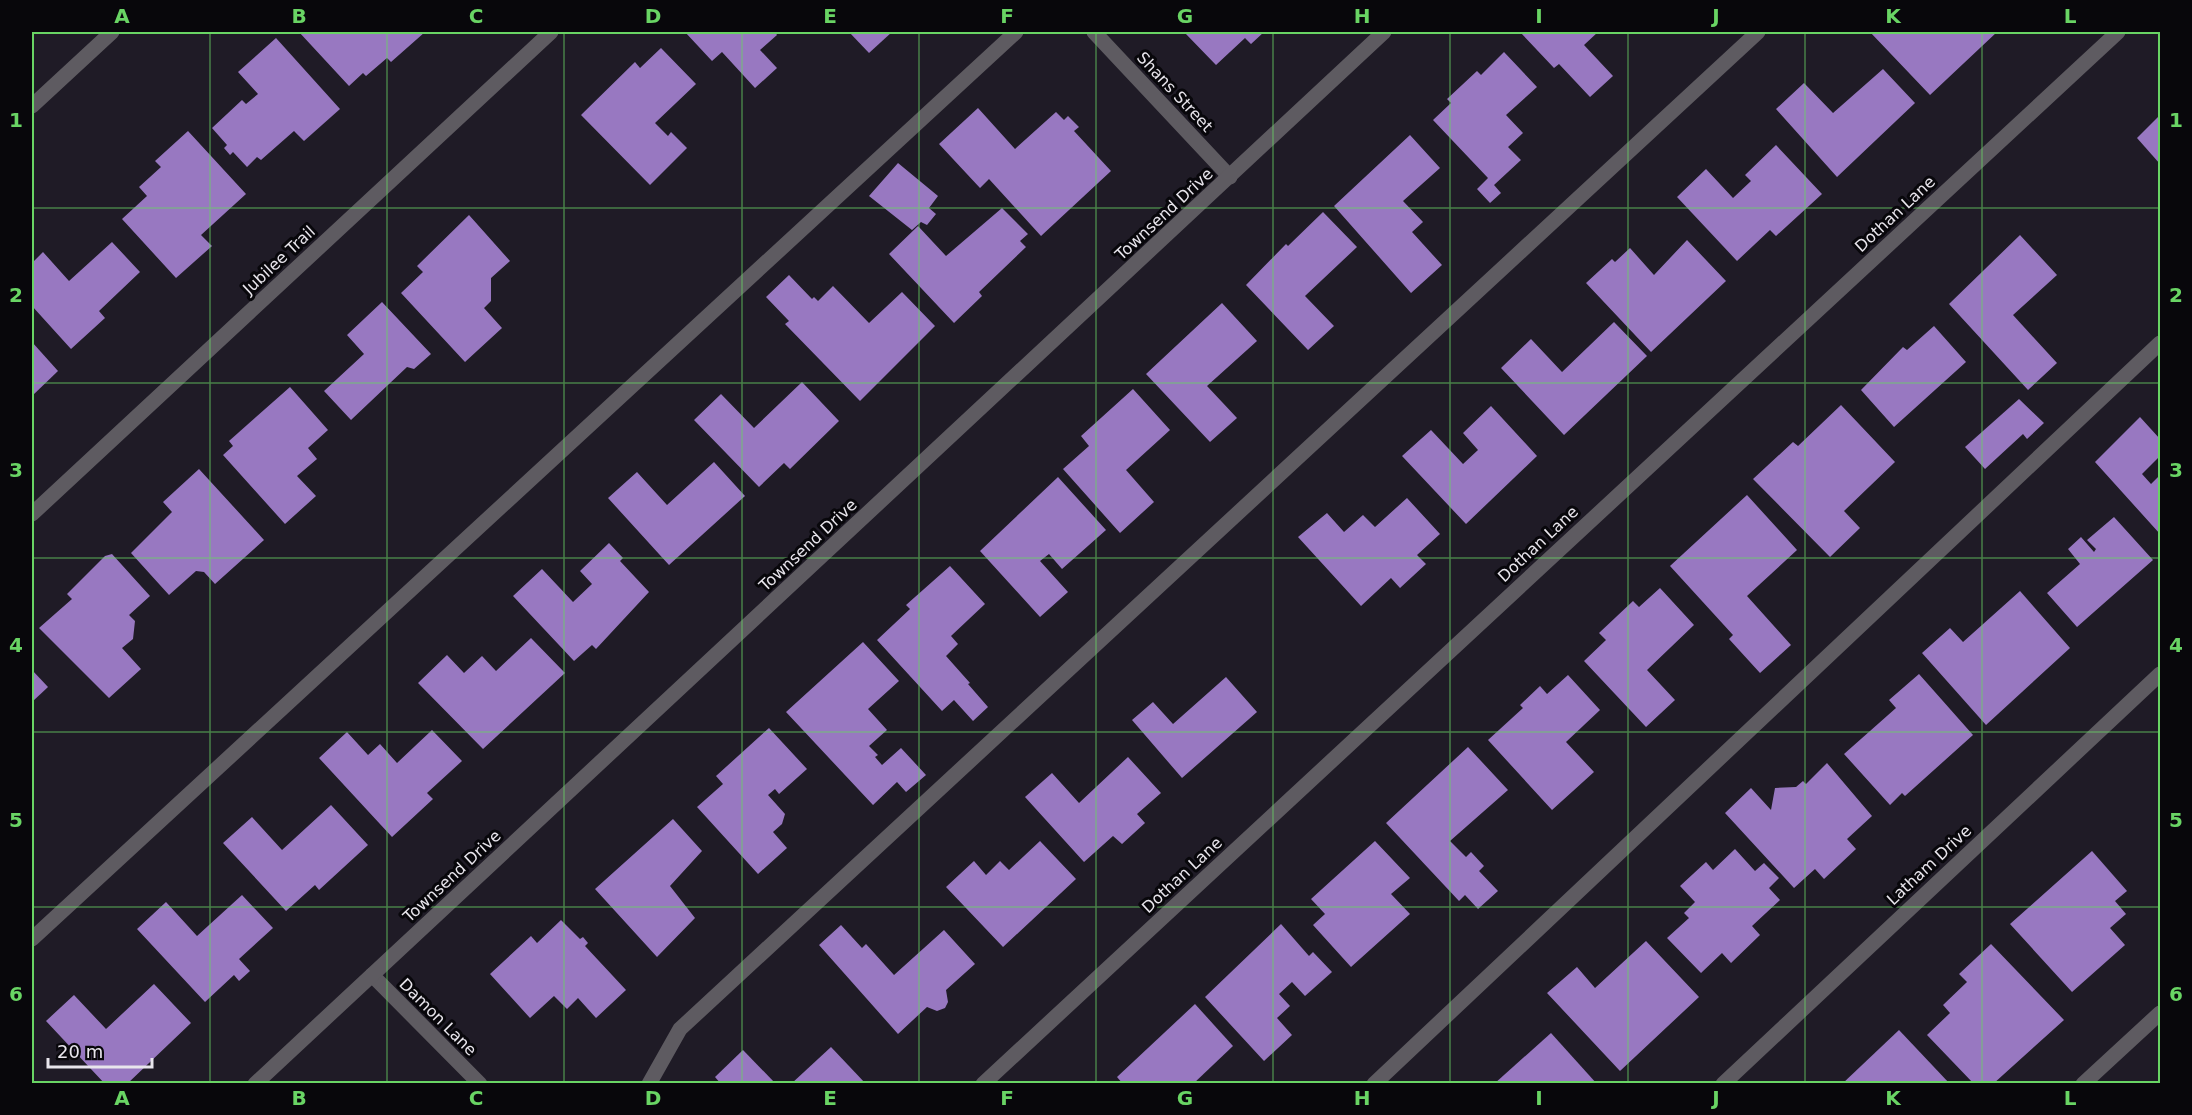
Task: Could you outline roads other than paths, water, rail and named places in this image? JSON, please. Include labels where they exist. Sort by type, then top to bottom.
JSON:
[{"type":"street","points":[[32,106],[112,32]]},
{"type":"street","name":"Jubilee Trail","points":[[32,514],[551,32]]},
{"type":"street","points":[[32,939],[1016,32]]},
{"type":"street","name":"Shans Street","points":[[1094,32],[1230,177]]},
{"type":"street","name":"Townsend Drive","points":[[255,1083],[1384,32]]},
{"type":"street","points":[[650,1083],[680,1029],[1758,32]]},
{"type":"street","name":"Dothan Lane","points":[[983,1083],[2118,32]]},
{"type":"street","points":[[1374,1083],[2160,343]]},
{"type":"street","name":"Latham Drive","points":[[1723,1083],[2160,674]]},
{"type":"street","name":"Damon Lane","points":[[372,975],[480,1083]]},
{"type":"street","points":[[2083,1083],[2160,1013]]}]
